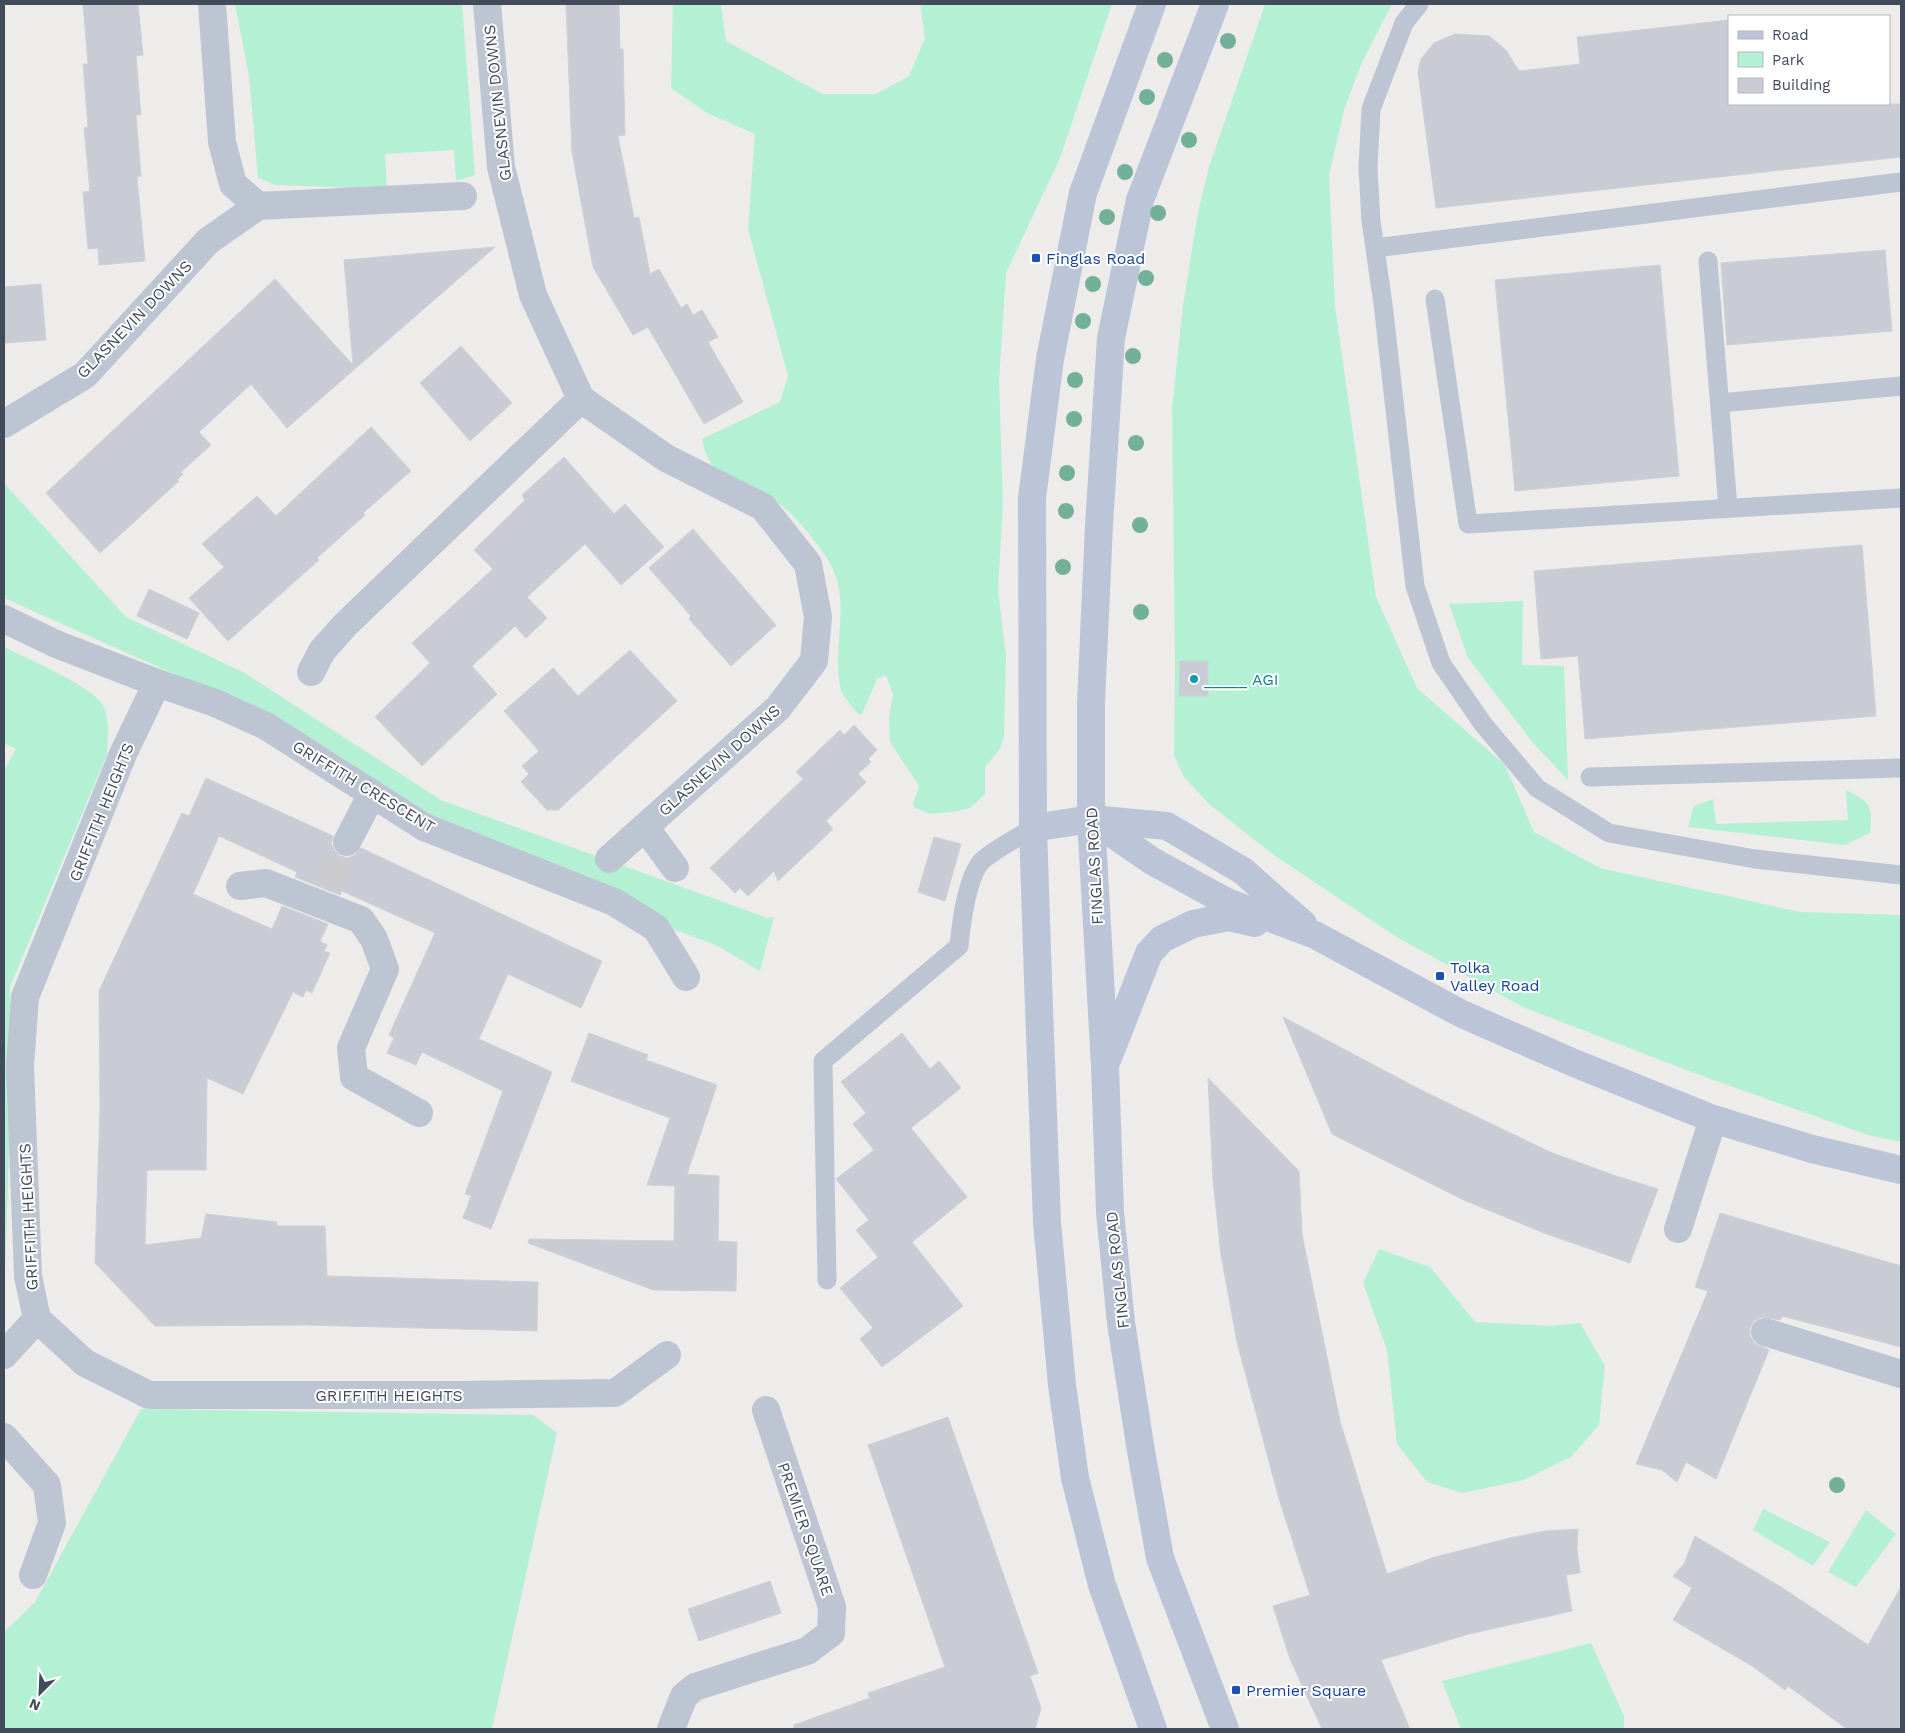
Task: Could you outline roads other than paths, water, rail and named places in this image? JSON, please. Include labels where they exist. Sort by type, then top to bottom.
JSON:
[{"type":"main road","points":[[1152,4],[1083,193],[1050,359],[1032,498],[1033,828],[1047,1222],[1062,1385],[1075,1478],[1102,1585],[1153,1729]]},
{"type":"main road","name":"FINGLAS ROAD","points":[[1215,4],[1140,200],[1111,338],[1099,525],[1091,703],[1091,819],[1105,1066],[1110,1212],[1121,1323],[1140,1451],[1160,1558],[1225,1729]]},
{"type":"main road","points":[[1033,828],[1091,819],[1167,826],[1243,871],[1315,935]]},
{"type":"main road","points":[[1091,819],[1152,861],[1228,902],[1315,935],[1462,1014],[1574,1063],[1713,1119],[1812,1149],[1901,1170]]},
{"type":"main road","points":[[1105,1066],[1149,953],[1162,938],[1193,924],[1229,917],[1315,935]]},
{"type":"street","points":[[212,4],[222,142],[232,184],[258,206],[463,196]]},
{"type":"street","name":"GLASNEVIN DOWNS","points":[[487,4],[501,167],[533,295],[580,399],[666,458],[762,507],[808,564],[818,617],[814,661],[778,708],[609,859]]},
{"type":"street","name":"GLASNEVIN DOWNS","points":[[4,424],[85,375],[208,241],[258,206]]},
{"type":"street","points":[[311,672],[322,651],[345,625],[580,399]]},
{"type":"street","name":"GRIFFITH CRESCENT","points":[[4,619],[56,644],[157,684],[215,703],[266,726],[424,826],[614,902],[656,928],[686,977]]},
{"type":"street","name":"GRIFFITH HEIGHTS","points":[[157,684],[123,754],[25,997],[20,1066],[28,1276],[37,1319],[85,1363],[149,1395],[459,1396],[615,1392],[667,1355]]},
{"type":"street","points":[[347,842],[372,794]]},
{"type":"street","name":"GLASNEVIN DOWNS","points":[[645,828],[675,868]]},
{"type":"street","points":[[240,886],[266,883],[324,893],[361,920],[374,939],[385,969],[351,1048],[354,1077],[419,1112]]},
{"type":"street","points":[[1678,1229],[1713,1119]]},
{"type":"street","points":[[4,1355],[37,1319]]},
{"type":"street","points":[[1765,1332],[1901,1374]]},
{"type":"street","name":"PREMIER SQUARE","points":[[671,1729],[684,1696],[695,1687],[807,1651],[831,1633],[832,1607],[766,1410]]},
{"type":"street","points":[[4,1437],[47,1485],[52,1523],[33,1575]]},
{"type":"lane","points":[[1419,4],[1404,23],[1370,109],[1368,168],[1375,248],[1415,586],[1441,663],[1483,724],[1537,788],[1609,833],[1755,859],[1901,875]]},
{"type":"lane","points":[[1375,248],[1901,182]]},
{"type":"lane","points":[[1708,261],[1728,508]]},
{"type":"lane","points":[[1435,299],[1468,524],[1901,498]]},
{"type":"lane","points":[[1720,403],[1901,386]]},
{"type":"lane","points":[[1901,762],[1901,776]]},
{"type":"lane","points":[[1590,777],[1901,768]]},
{"type":"lane","points":[[827,1280],[823,1062],[958,946],[964,910],[975,870],[983,859],[1033,828]]},
{"type":"tunnel","points":[[328,884],[347,842]]},
{"type":"place","name":"Finglas Road","points":[[1036,258]]},
{"type":"place","name":"_____ AGI","points":[[1194,679]]},
{"type":"place","name":"Tolka Valley Road","points":[[1440,976]]},
{"type":"place","name":"Premier Square","points":[[1236,1690]]}]
